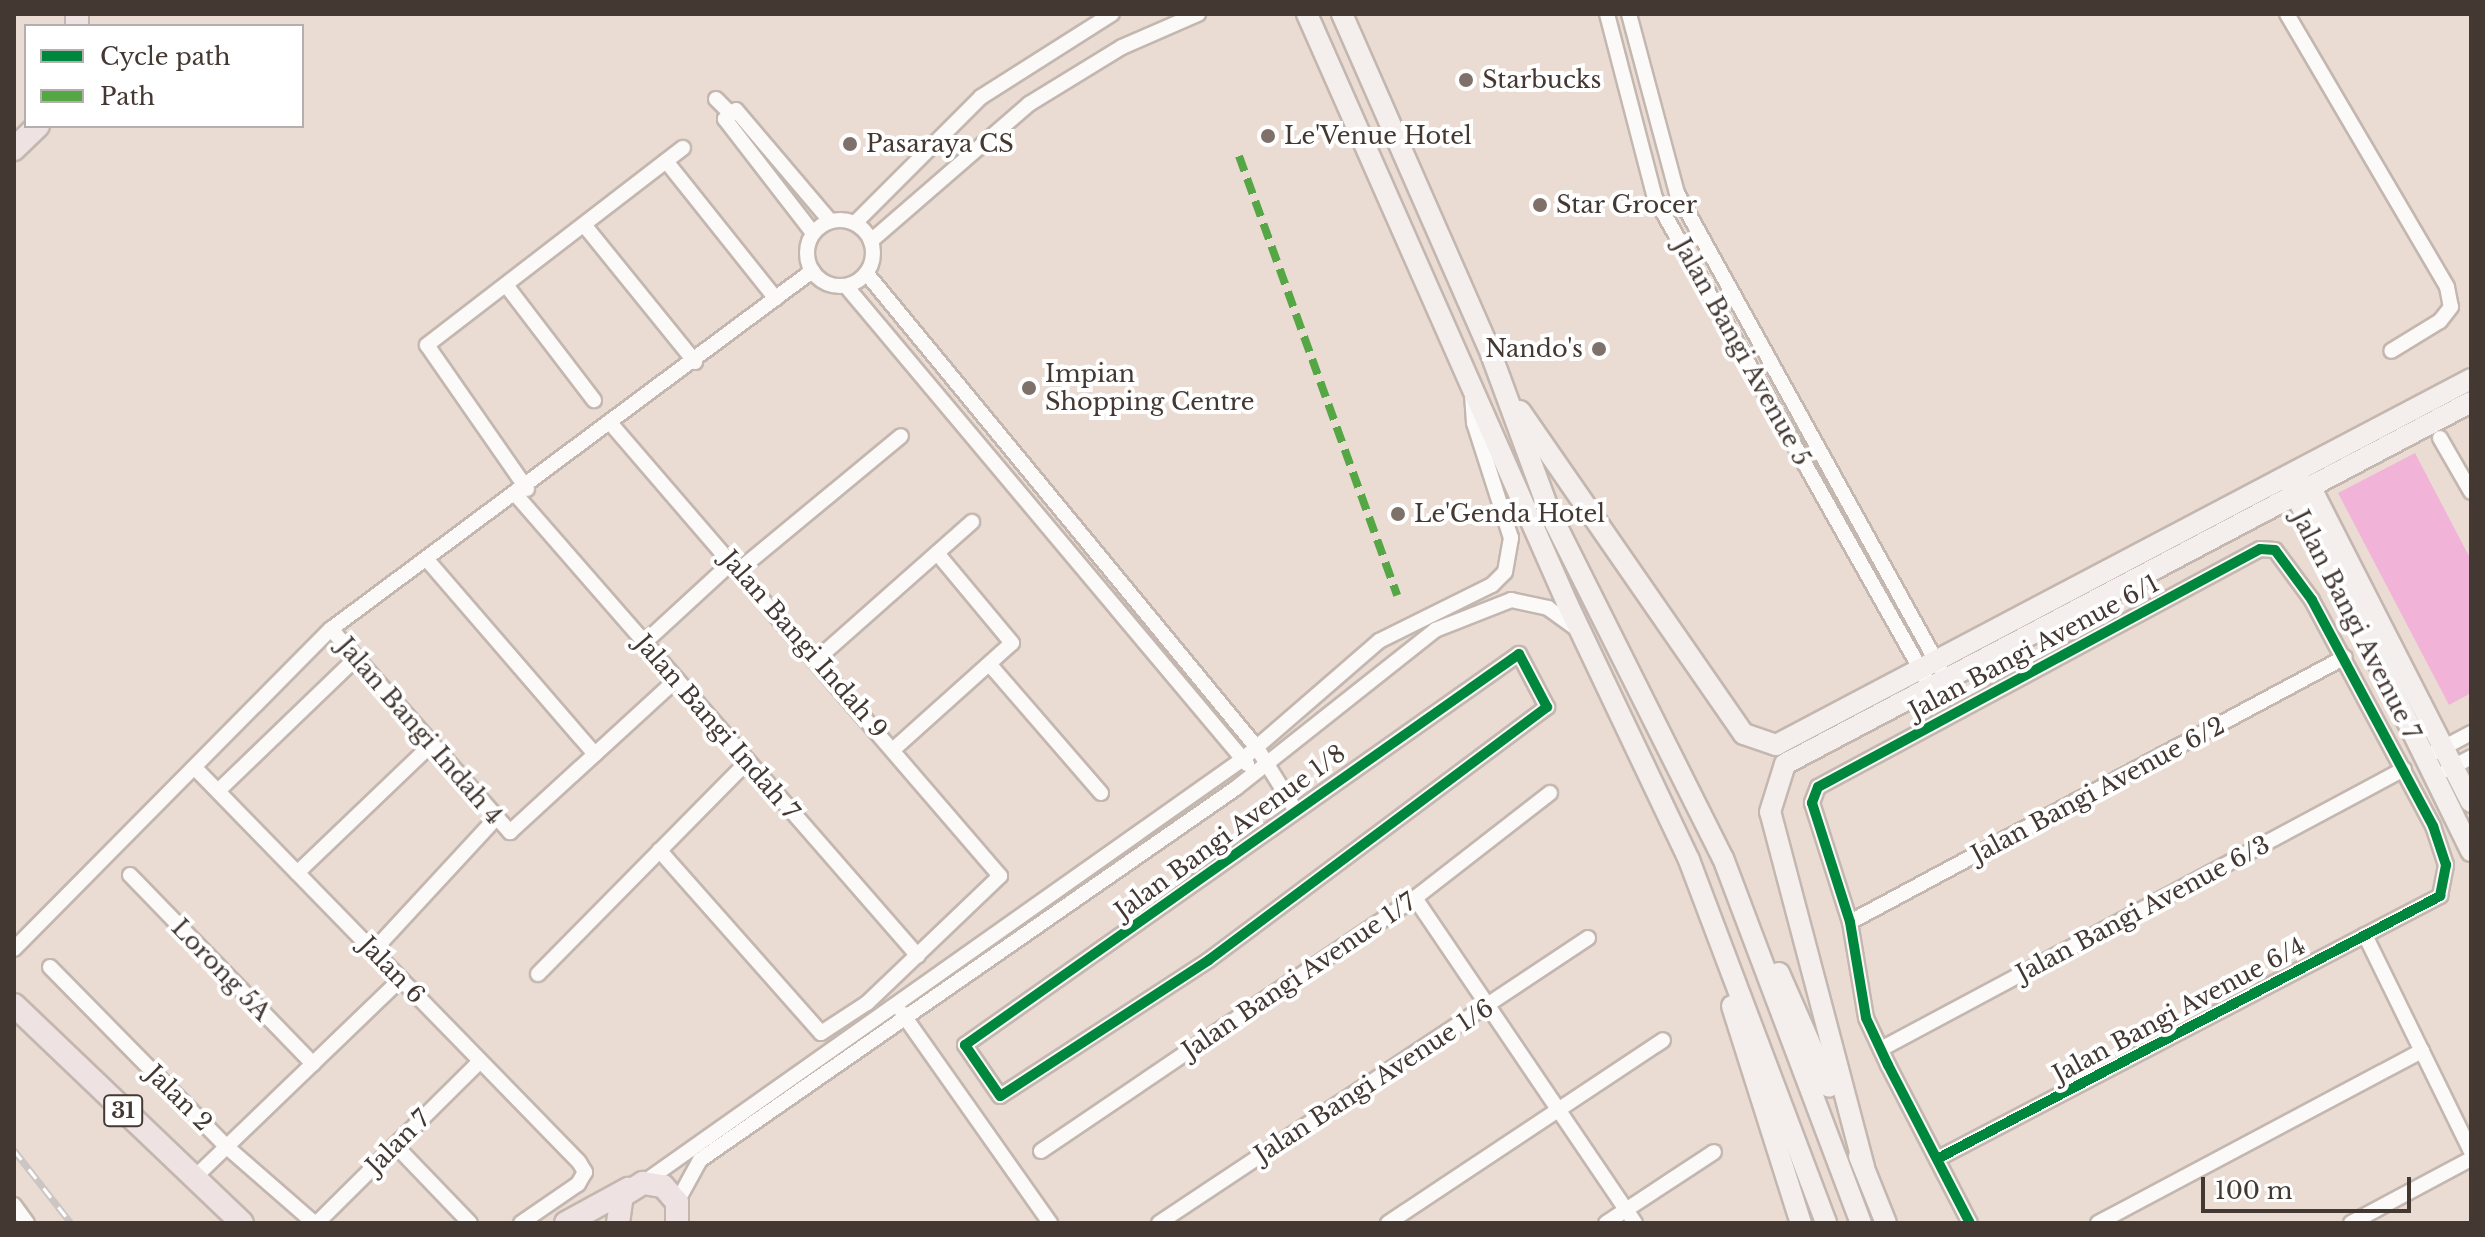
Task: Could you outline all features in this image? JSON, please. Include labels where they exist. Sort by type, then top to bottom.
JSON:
[{"type":"main road","points":[[1292,14],[1317,38]]},
{"type":"main road","points":[[1307,14],[1584,640],[1689,860],[1826,1223]]},
{"type":"main road","points":[[1343,16],[1491,354],[1549,511],[1723,858],[1864,1167],[1886,1223]]},
{"type":"main road","points":[[14,149],[36,128]]},
{"type":"main road","points":[[1491,354],[1549,460],[1646,584],[1744,734],[1776,745],[1934,675],[2292,498],[2471,402]]},
{"type":"main road","points":[[1864,1167],[1770,798],[1776,777],[1798,755],[1934,675],[2471,379]]},
{"type":"main road","name":"Jalan Bangi Avenue 7","points":[[2290,477],[2311,488],[2443,748],[2462,762],[2471,802]]},
{"type":"main road","name":"Jalan Bangi Avenue 7","points":[[2290,477],[2292,498],[2471,851]]},
{"type":"main road","points":[[1723,858],[1861,1223]]},
{"type":"main road","points":[[1689,860],[1801,1223]]},
{"type":"main road","name":"31","points":[[14,1005],[238,1221]]},
{"type":"main road","points":[[618,1223],[617,1209],[637,1184]]},
{"type":"main road","points":[[566,1223],[637,1184],[663,1186],[677,1212]]},
{"type":"street","points":[[855,223],[981,97],[1112,14]]},
{"type":"street","points":[[1198,14],[1109,54],[1029,104],[871,241],[867,274],[1257,748],[1263,771]]},
{"type":"street","name":"Jalan Bangi Avenue 5","points":[[1607,14],[1655,198],[1934,675]]},
{"type":"street","name":"Jalan Bangi Avenue 5","points":[[1629,14],[1677,193],[1934,675]]},
{"type":"street","points":[[2287,14],[2447,287],[2451,307],[2440,321],[2391,351]]},
{"type":"street","points":[[716,99],[731,114]]},
{"type":"street","points":[[813,233],[725,119],[736,110],[830,221]]},
{"type":"street","points":[[594,400],[506,285],[683,148]]},
{"type":"street","points":[[666,161],[776,299]]},
{"type":"street","points":[[812,271],[807,252],[813,233],[830,221],[855,223],[871,241]]},
{"type":"street","points":[[585,226],[695,362]]},
{"type":"street","points":[[14,949],[197,770],[331,629],[429,562],[812,271]]},
{"type":"street","points":[[812,271],[846,286],[1243,759],[1263,771],[1296,811]]},
{"type":"street","points":[[846,286],[867,274]]},
{"type":"street","name":"Jalan Bangi Indah 7","points":[[506,285],[427,345],[522,492],[644,643],[918,956]]},
{"type":"street","points":[[637,1184],[897,1006],[1243,759],[1379,641],[1505,572],[1511,538],[1474,423],[1474,386]]},
{"type":"street","name":"Jalan Bangi Indah 9","points":[[612,425],[995,863],[1000,876],[992,890],[918,956]]},
{"type":"street","points":[[644,643],[901,436]]},
{"type":"street","points":[[2440,438],[2471,492]]},
{"type":"street","points":[[817,659],[972,522]]},
{"type":"street","name":"Jalan Bangi Avenue 6/1","points":[[1850,922],[1812,803],[1832,777],[2260,549],[2287,558],[2345,657]]},
{"type":"street","points":[[895,748],[1008,651],[1010,633],[937,553]]},
{"type":"street","points":[[429,562],[595,754],[676,680]]},
{"type":"street","name":"Jalan Bangi Avenue 1/8","points":[[677,1212],[700,1160],[1263,771],[1462,614],[1511,600],[1532,602],[1563,616],[1584,640]]},
{"type":"street","name":"Jalan Bangi Indah 4","points":[[331,629],[510,832],[595,754]]},
{"type":"street","name":"Jalan Bangi Avenue 1/8","points":[[1519,654],[1547,707],[1209,960],[1000,1096],[965,1045],[1296,811],[1519,654]]},
{"type":"street","points":[[2345,657],[2404,769]]},
{"type":"street","name":"Jalan Bangi Avenue 6/2","points":[[1850,922],[2345,657]]},
{"type":"street","points":[[218,791],[356,658]]},
{"type":"street","points":[[991,666],[1101,793]]},
{"type":"street","points":[[2424,758],[2471,733]]},
{"type":"street","points":[[297,873],[432,744]]},
{"type":"street","points":[[538,974],[747,762]]},
{"type":"street","points":[[2433,777],[2462,762]]},
{"type":"street","name":"Jalan Bangi Avenue 6/4","points":[[1937,1159],[2440,896],[2445,853],[2404,769]]},
{"type":"street","name":"Jalan Bangi Avenue 6/3","points":[[1881,1049],[2404,769]]},
{"type":"street","name":"Jalan 6","points":[[197,770],[585,1172],[521,1223]]},
{"type":"street","name":"Jalan Bangi Avenue 1/7","points":[[1041,1151],[1415,898],[1550,793]]},
{"type":"street","points":[[373,951],[497,817]]},
{"type":"street","points":[[659,850],[821,1033],[918,956]]},
{"type":"street","name":"Lorong 5A","points":[[130,875],[313,1064]]},
{"type":"street","points":[[1415,898],[1635,1223]]},
{"type":"street","points":[[1850,922],[1866,1018],[1970,1223]]},
{"type":"street","points":[[2365,935],[2471,1151]]},
{"type":"street","name":"Jalan Bangi Avenue 1/6","points":[[1159,1223],[1588,938]]},
{"type":"street","name":"Jalan 2","points":[[50,967],[227,1147],[316,1223]]},
{"type":"street","points":[[193,1179],[400,980]]},
{"type":"street","points":[[897,1006],[1050,1223]]},
{"type":"street","points":[[1388,1223],[1663,1040]]},
{"type":"street","points":[[2098,1223],[2422,1051]]},
{"type":"street","name":"Jalan 7","points":[[316,1223],[480,1061]]},
{"type":"street","points":[[395,1145],[470,1223]]},
{"type":"street","points":[[1606,1223],[1714,1152]]},
{"type":"street","points":[[2351,1223],[2471,1159]]},
{"type":"street","points":[[14,1205],[27,1223]]},
{"type":"shaded area","points":[[2415,453],[2471,560],[2471,693],[2449,705],[2338,493]]},
{"type":"railway","points":[[14,1150],[71,1223]]},
{"type":"marked path","points":[[1239,156],[1397,595]]},
{"type":"cycle path","points":[[1937,1159],[2440,896],[2446,865],[2433,826],[2312,600],[2275,550],[2260,549],[1818,787],[1812,803],[1850,922],[1866,1018],[1888,1065],[1970,1223]]},
{"type":"cycle path","points":[[1519,654],[1547,707],[1209,960],[1000,1096],[965,1045],[1519,654]]},
{"type":"place","name":"Starbucks","points":[[1466,80]]},
{"type":"place","name":"Le'Venue Hotel","points":[[1268,136]]},
{"type":"place","name":"Pasaraya CS","points":[[850,144]]},
{"type":"place","name":"Star Grocer","points":[[1540,205]]},
{"type":"place","name":"Nando's","points":[[1599,349]]},
{"type":"place","name":"Impian Shopping Centre","points":[[1029,388]]},
{"type":"place","name":"Le'Genda Hotel","points":[[1398,514]]}]
